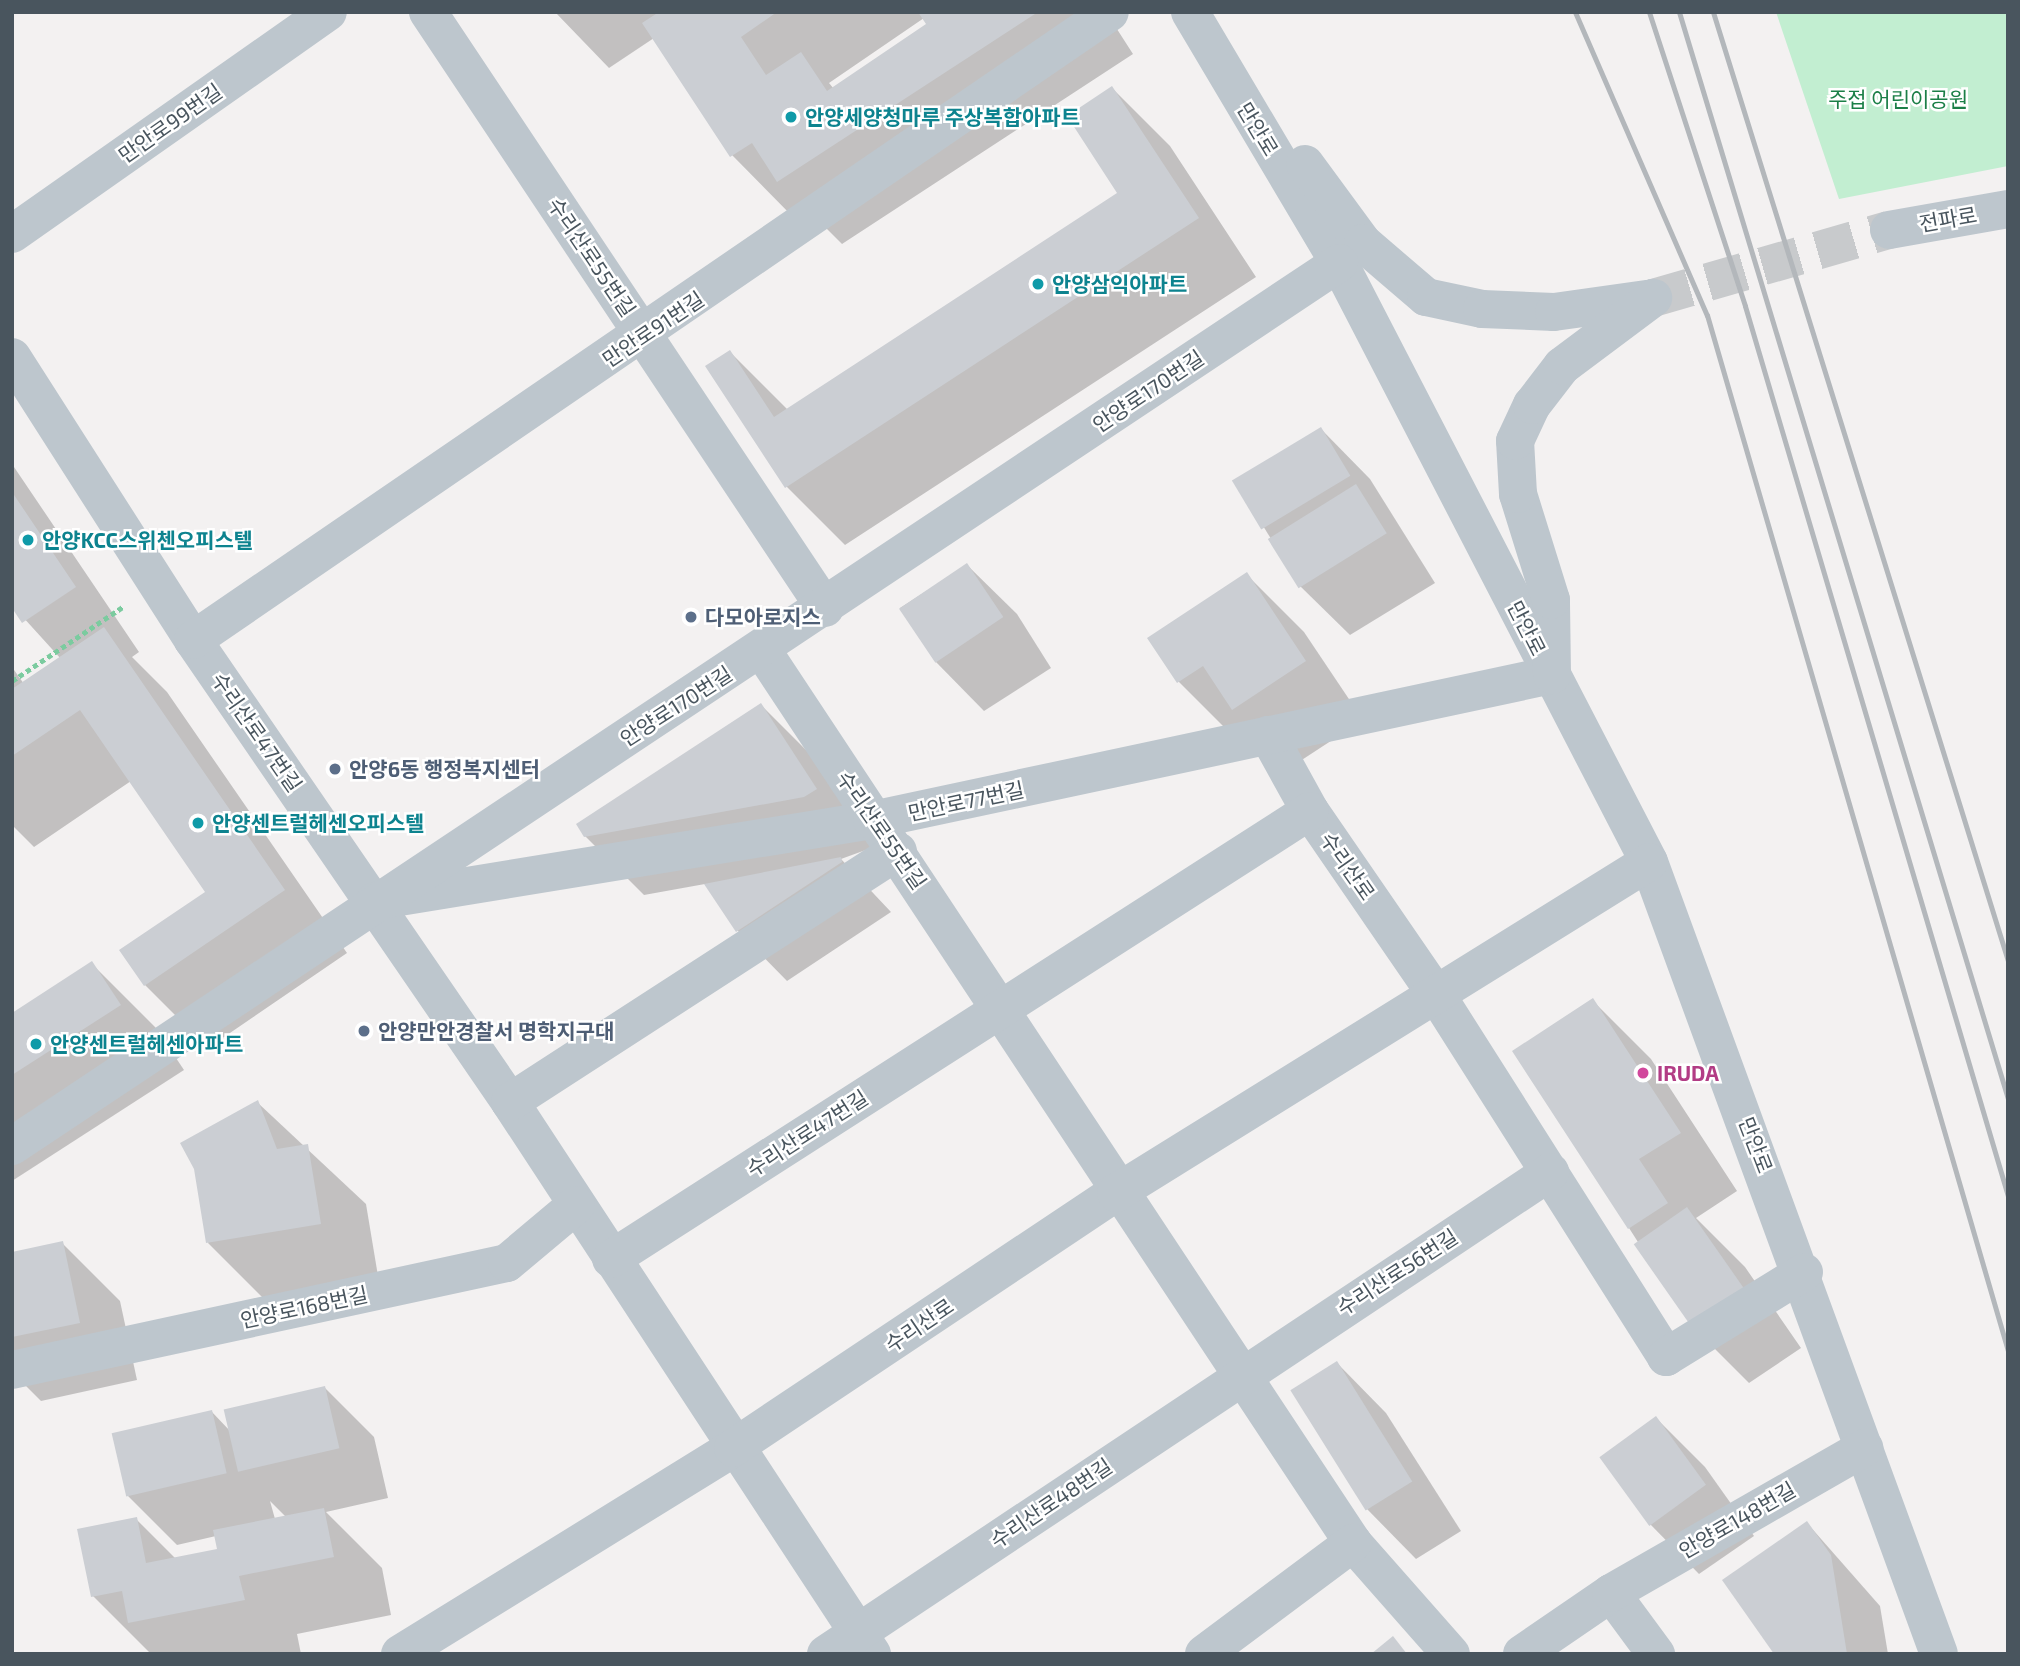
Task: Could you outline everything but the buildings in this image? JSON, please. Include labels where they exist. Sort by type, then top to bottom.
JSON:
[{"type":"street","name":"만안로99번길","points":[[12,234],[328,12]]},
{"type":"street","name":"수리산로55번길","points":[[428,12],[825,608]]},
{"type":"street","name":"만안로91번길","points":[[193,640],[644,335],[1110,12]]},
{"type":"street","name":"만안로","points":[[1190,12],[1339,263],[1649,863],[1804,1272],[1939,1654]]},
{"type":"street","points":[[1256,126],[1306,165],[1363,243],[1426,297],[1482,309],[1554,312],[1653,298],[1562,366],[1532,405],[1515,441],[1518,494],[1551,600],[1552,675]]},
{"type":"street","name":"전파로","points":[[1889,230],[2008,209]]},
{"type":"street","name":"안양로170번길","points":[[12,1146],[375,901],[762,650],[1339,263]]},
{"type":"street","name":"수리산로47번길","points":[[12,357],[193,640],[375,901],[510,1102],[733,1448]]},
{"type":"street","name":"수리산로55번길","points":[[762,650],[872,820],[898,851],[1004,1007],[1116,1193]]},
{"type":"street","name":"만안로77번길","points":[[375,901],[872,820],[1552,675]]},
{"type":"street","name":"수리산로","points":[[1268,735],[1310,811],[1436,994]]},
{"type":"street","points":[[1004,1007],[1310,811]]},
{"type":"street","points":[[510,1102],[898,851]]},
{"type":"street","name":"수리산로","points":[[400,1654],[733,1448],[1116,1193],[1649,863]]},
{"type":"street","points":[[1436,994],[1666,1357],[1804,1272]]},
{"type":"street","name":"수리산로47번길","points":[[611,1259],[1004,1007]]},
{"type":"street","name":"수리산로56번길","points":[[1244,1373],[1550,1172]]},
{"type":"street","points":[[1116,1193],[1244,1373],[1353,1543],[1451,1654]]},
{"type":"street","name":"안양로168번길","points":[[12,1370],[507,1263],[576,1205]]},
{"type":"street","name":"수리산로48번길","points":[[733,1448],[852,1647],[1244,1373]]},
{"type":"street","name":"안양로148번길","points":[[1522,1654],[1611,1593],[1864,1448]]},
{"type":"street","points":[[1204,1654],[1353,1543]]},
{"type":"street","points":[[1611,1593],[1656,1654]]},
{"type":"path","points":[[12,681],[157,584]]},
{"type":"green space","name":"주접 어린이공원","points":[[1776,12],[2008,12],[2008,166],[1839,199]]},
{"type":"tunnel","points":[[1653,298],[1889,230]]},
{"type":"railway","points":[[1575,12],[1707,315],[2008,1351]]},
{"type":"railway","points":[[1649,12],[1745,306],[2008,1196]]},
{"type":"railway","points":[[1679,12],[2008,1099]]},
{"type":"railway","points":[[1713,12],[2008,961]]},
{"type":"place","name":"안양세양청마루 주상복합아파트","points":[[791,117]]},
{"type":"place","name":"안양삼익아파트","points":[[1038,284]]},
{"type":"place","name":"안양KCC스위첸오피스텔","points":[[28,540]]},
{"type":"place","name":"다모아로지스","points":[[691,617]]},
{"type":"place","name":"안양6동 행정복지센터","points":[[335,769]]},
{"type":"place","name":"안양센트럴헤센오피스텔","points":[[198,823]]},
{"type":"place","name":"안양만안경찰서 명학지구대","points":[[364,1031]]},
{"type":"place","name":"안양센트럴헤센아파트","points":[[36,1044]]},
{"type":"place","name":"IRUDA","points":[[1643,1073]]}]
